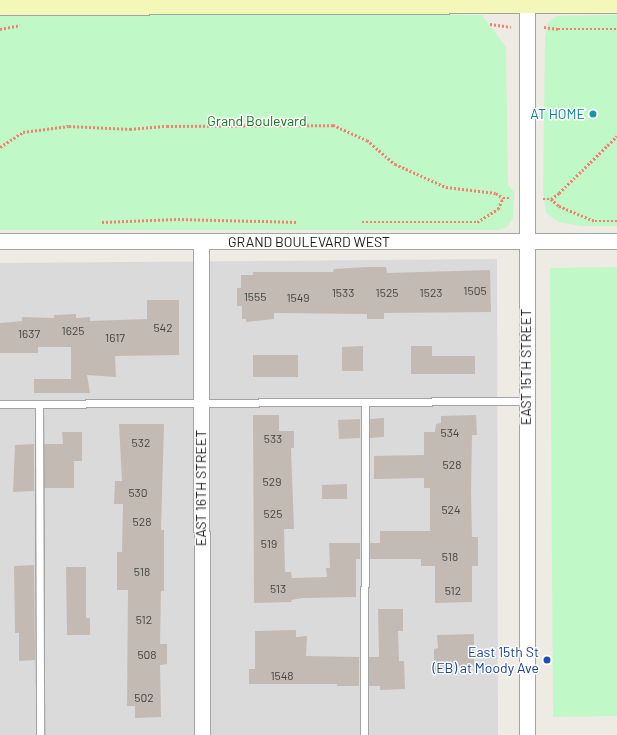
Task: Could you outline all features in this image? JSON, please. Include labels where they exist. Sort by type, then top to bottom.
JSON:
[{"type":"main road","points":[[0,4],[203,2],[617,2]]},
{"type":"street","name":"EAST 15TH STREET","points":[[527,2],[525,401],[527,735]]},
{"type":"street","name":"GRAND BOULEVARD WEST","points":[[0,241],[617,241]]},
{"type":"street","name":"EAST 16TH STREET","points":[[201,242],[200,402],[202,735]]},
{"type":"lane","points":[[0,404],[525,401]]},
{"type":"lane","points":[[364,735],[365,402]]},
{"type":"lane","points":[[39,404],[40,735]]},
{"type":"path","points":[[551,26],[558,29],[617,29]]},
{"type":"path","points":[[0,147],[23,132],[69,126],[130,129],[166,126],[333,125],[367,140],[395,164],[446,187],[496,193],[503,198],[498,208],[477,222],[356,222]]},
{"type":"path","points":[[617,136],[551,199],[559,206],[595,221],[617,221]]},
{"type":"path","points":[[95,223],[178,219],[304,222]]},
{"type":"shaded area","points":[[497,259],[498,735],[0,735],[0,263]]},
{"type":"green space","name":"Grand Boulevard","points":[[39,13],[482,15],[506,47],[508,185],[514,192],[513,218],[507,227],[498,230],[0,230],[0,15]]},
{"type":"green space","points":[[617,15],[617,226],[581,226],[558,222],[546,213],[543,191],[545,38],[548,22],[557,16]]},
{"type":"green space","points":[[617,267],[617,716],[553,717],[550,268]]},
{"type":"building","points":[[386,267],[387,273],[490,270],[491,312],[384,313],[384,319],[367,319],[367,314],[274,313],[274,319],[246,322],[246,319],[242,319],[242,306],[237,306],[237,288],[241,288],[241,275],[253,275],[253,272],[333,272],[334,269]]},
{"type":"building","points":[[147,300],[179,300],[179,355],[115,356],[116,377],[87,375],[90,393],[34,393],[34,379],[71,379],[71,347],[38,347],[38,353],[0,353],[0,323],[22,321],[22,317],[54,318],[54,315],[76,314],[76,318],[90,317],[90,321],[147,319]]},
{"type":"building","points":[[363,346],[363,371],[342,371],[342,347]]},
{"type":"building","points":[[411,346],[432,346],[432,356],[475,356],[475,374],[411,374]]},
{"type":"building","points":[[253,355],[298,355],[298,377],[253,377]]},
{"type":"building","points":[[253,415],[279,415],[279,431],[294,431],[294,448],[291,448],[294,529],[284,529],[285,572],[291,572],[292,578],[327,577],[326,568],[330,568],[329,543],[360,543],[360,559],[356,559],[356,597],[302,598],[291,600],[292,602],[254,603]]},
{"type":"building","points":[[476,415],[477,435],[472,435],[471,491],[472,537],[478,537],[478,566],[472,566],[472,602],[435,603],[435,566],[421,566],[421,559],[370,559],[370,543],[380,543],[380,531],[430,531],[430,488],[424,488],[424,478],[374,479],[374,456],[424,455],[424,432],[435,432],[436,424],[441,423],[441,416]]},
{"type":"building","points":[[384,418],[384,437],[370,438],[370,419]]},
{"type":"building","points":[[360,419],[360,438],[339,439],[338,420]]},
{"type":"building","points":[[119,424],[164,424],[161,530],[164,530],[164,591],[161,591],[160,644],[167,644],[167,664],[160,665],[161,717],[135,718],[135,706],[127,706],[128,590],[117,590],[117,552],[122,552],[123,504],[114,504],[115,481],[122,481]]},
{"type":"building","points":[[62,432],[82,432],[82,461],[74,461],[74,488],[44,488],[44,444],[63,444]]},
{"type":"building","points":[[34,444],[34,491],[13,492],[15,445]]},
{"type":"building","points":[[347,484],[347,499],[322,499],[322,485]]},
{"type":"building","points":[[34,565],[35,660],[19,661],[19,633],[15,633],[14,566]]},
{"type":"building","points":[[66,567],[86,567],[86,618],[90,618],[90,635],[67,635]]},
{"type":"building","points":[[378,609],[403,609],[403,631],[398,631],[399,661],[404,661],[405,689],[380,690],[380,686],[369,686],[369,657],[379,657]]},
{"type":"building","points":[[296,630],[296,637],[307,636],[306,656],[359,657],[359,686],[337,686],[337,684],[249,684],[249,669],[255,669],[255,631]]},
{"type":"building","points":[[474,634],[474,667],[454,668],[454,674],[434,675],[434,649],[438,648],[437,635]]},
{"type":"place","name":"AT HOME","points":[[593,114]]},
{"type":"place","name":"East 15th St (EB) at Moody Ave","points":[[547,660]]}]
